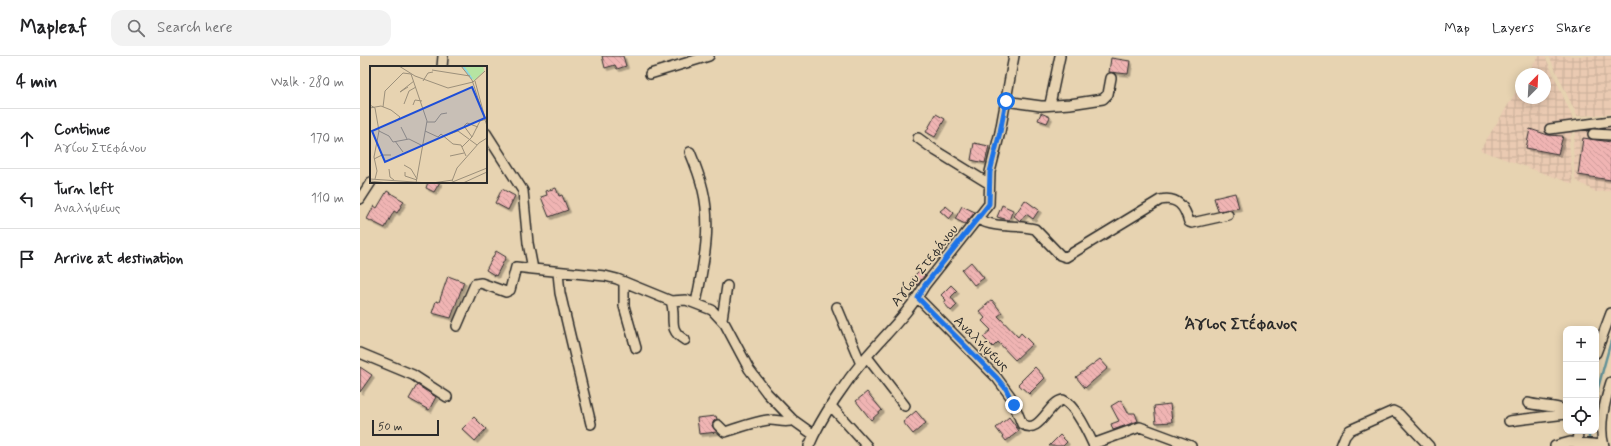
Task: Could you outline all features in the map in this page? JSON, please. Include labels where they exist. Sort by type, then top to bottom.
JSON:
[{"type":"street","points":[[442,66],[443,56]]},
{"type":"street","points":[[650,74],[709,56]]},
{"type":"street","name":"Αγίου Στεφάνου","points":[[808,446],[831,406],[864,360],[918,298],[925,285],[989,204],[988,183],[1014,56]]},
{"type":"street","points":[[1050,104],[1060,56]]},
{"type":"street","points":[[1006,101],[1041,106],[1050,104],[1070,104],[1103,99],[1108,94],[1111,78]]},
{"type":"street","points":[[1550,129],[1611,121]]},
{"type":"street","points":[[1593,134],[1611,136]]},
{"type":"street","points":[[487,135],[523,191],[528,243],[533,269]]},
{"type":"street","points":[[918,138],[936,151],[988,183]]},
{"type":"street","points":[[690,152],[703,190],[706,208],[704,263],[696,303]]},
{"type":"street","points":[[360,198],[370,183]]},
{"type":"street","points":[[978,219],[997,224],[1037,229],[1060,255],[1066,257],[1160,200],[1167,199],[1180,203],[1185,209],[1189,222],[1192,223],[1228,215]]},
{"type":"street","points":[[457,326],[475,284],[481,283],[506,292],[510,290],[516,267],[558,273],[601,276],[624,282],[671,301],[686,300],[696,303],[712,310],[722,319],[756,380],[793,420],[814,435]]},
{"type":"street","points":[[558,273],[560,293],[591,424]]},
{"type":"street","points":[[624,282],[624,306],[636,348]]},
{"type":"street","points":[[722,319],[727,286]]},
{"type":"street","name":"Αναλήψεως","points":[[918,298],[997,378],[1011,397],[1022,424],[1028,427],[1034,426],[1056,403],[1063,400],[1069,404],[1080,418],[1094,445]]},
{"type":"street","points":[[671,301],[674,311],[672,326],[678,336],[685,340]]},
{"type":"street","points":[[837,307],[864,360],[905,406]]},
{"type":"street","points":[[1599,345],[1611,313]]},
{"type":"street","points":[[360,353],[413,375],[448,397]]},
{"type":"street","points":[[1555,446],[1570,442],[1601,445],[1603,415],[1611,382]]},
{"type":"street","points":[[1528,403],[1541,407],[1563,408]]},
{"type":"street","points":[[831,406],[867,446]]},
{"type":"street","points":[[1342,446],[1345,436],[1350,430],[1393,412],[1399,414],[1428,446]]},
{"type":"street","points":[[1509,421],[1563,414]]},
{"type":"street","points":[[718,425],[725,432],[757,422],[770,420],[790,422],[793,420]]},
{"type":"street","points":[[1094,445],[1140,427],[1191,446]]},
{"type":"street","points":[[1578,434],[1579,444]]},
{"type":"shaded area","points":[[1539,56],[1545,56],[1550,68],[1531,68]]},
{"type":"shaded area","points":[[1549,56],[1611,56],[1611,114],[1577,116]]},
{"type":"shaded area","points":[[1551,69],[1571,114],[1574,125],[1569,143],[1573,184],[1480,150],[1515,94],[1515,104],[1551,104]]},
{"type":"shaded area","points":[[1611,125],[1611,191],[1596,192],[1575,180],[1573,143],[1577,127]]},
{"type":"building","points":[[602,56],[623,56],[626,66],[617,69],[615,65],[605,68]]},
{"type":"building","points":[[1111,58],[1130,61],[1128,74],[1109,72]]},
{"type":"building","points":[[1041,113],[1050,117],[1047,123],[1038,120]]},
{"type":"building","points":[[936,114],[945,119],[935,137],[926,132]]},
{"type":"building","points":[[1530,129],[1548,135],[1563,136],[1558,154],[1526,148]]},
{"type":"building","points":[[1583,138],[1611,142],[1611,180],[1578,175]]},
{"type":"building","points":[[974,143],[989,146],[985,163],[971,160]]},
{"type":"building","points":[[428,183],[439,183],[434,192],[426,188]]},
{"type":"building","points":[[556,188],[559,196],[562,195],[568,210],[549,217],[541,197],[547,195],[546,191]]},
{"type":"building","points":[[502,189],[515,196],[508,210],[495,203]]},
{"type":"building","points":[[387,191],[404,201],[397,213],[394,211],[385,228],[367,219],[374,206],[377,208]]},
{"type":"building","points":[[1235,193],[1239,208],[1218,211],[1214,198]]},
{"type":"building","points":[[1025,200],[1039,210],[1033,219],[1026,214],[1020,221],[1014,216]]},
{"type":"building","points":[[1002,205],[1013,210],[1009,220],[997,217]]},
{"type":"building","points":[[946,206],[954,213],[949,219],[940,211]]},
{"type":"building","points":[[962,206],[975,212],[965,224],[955,219]]},
{"type":"building","points":[[496,251],[506,257],[496,276],[486,270]]},
{"type":"building","points":[[971,262],[984,278],[974,285],[962,270]]},
{"type":"building","points":[[920,270],[925,275],[917,285],[911,279]]},
{"type":"building","points":[[448,276],[464,282],[451,318],[432,313],[436,301],[439,302]]},
{"type":"building","points":[[951,285],[957,291],[951,297],[957,305],[951,311],[944,303],[946,300],[941,295]]},
{"type":"building","points":[[992,300],[1002,313],[998,316],[1018,337],[1021,333],[1032,344],[1015,360],[998,342],[993,347],[983,337],[991,330],[982,321],[985,318],[979,311]]},
{"type":"building","points":[[1100,359],[1108,368],[1085,388],[1076,377]]},
{"type":"building","points":[[360,367],[372,375],[360,392]]},
{"type":"building","points":[[1035,367],[1045,378],[1029,394],[1018,384]]},
{"type":"building","points":[[417,385],[436,397],[429,410],[409,399]]},
{"type":"building","points":[[867,392],[882,410],[871,420],[856,401]]},
{"type":"building","points":[[1121,400],[1128,413],[1135,413],[1138,421],[1113,430],[1111,424],[1119,421],[1111,406]]},
{"type":"building","points":[[1170,404],[1172,422],[1156,423],[1154,406]]},
{"type":"building","points":[[916,411],[926,423],[913,434],[903,422]]},
{"type":"building","points":[[716,416],[717,419],[714,421],[712,426],[717,432],[699,434],[697,418]]},
{"type":"building","points":[[474,417],[486,429],[475,441],[462,429]]},
{"type":"building","points":[[1009,417],[1019,431],[1006,441],[996,428]]},
{"type":"building","points":[[1060,435],[1067,442],[1063,446],[1049,446]]},
{"type":"waterway","points":[[1599,384],[1611,341]]},
{"type":"waterway","points":[[1589,434],[1589,442]]},
{"type":"district","name":"Άγιος Στέφανος","points":[[1241,323]]},
{"type":"route","points":[[1006,101],[988,183],[989,204],[925,285],[918,298],[997,378],[1006,389],[1014,405]]}]
